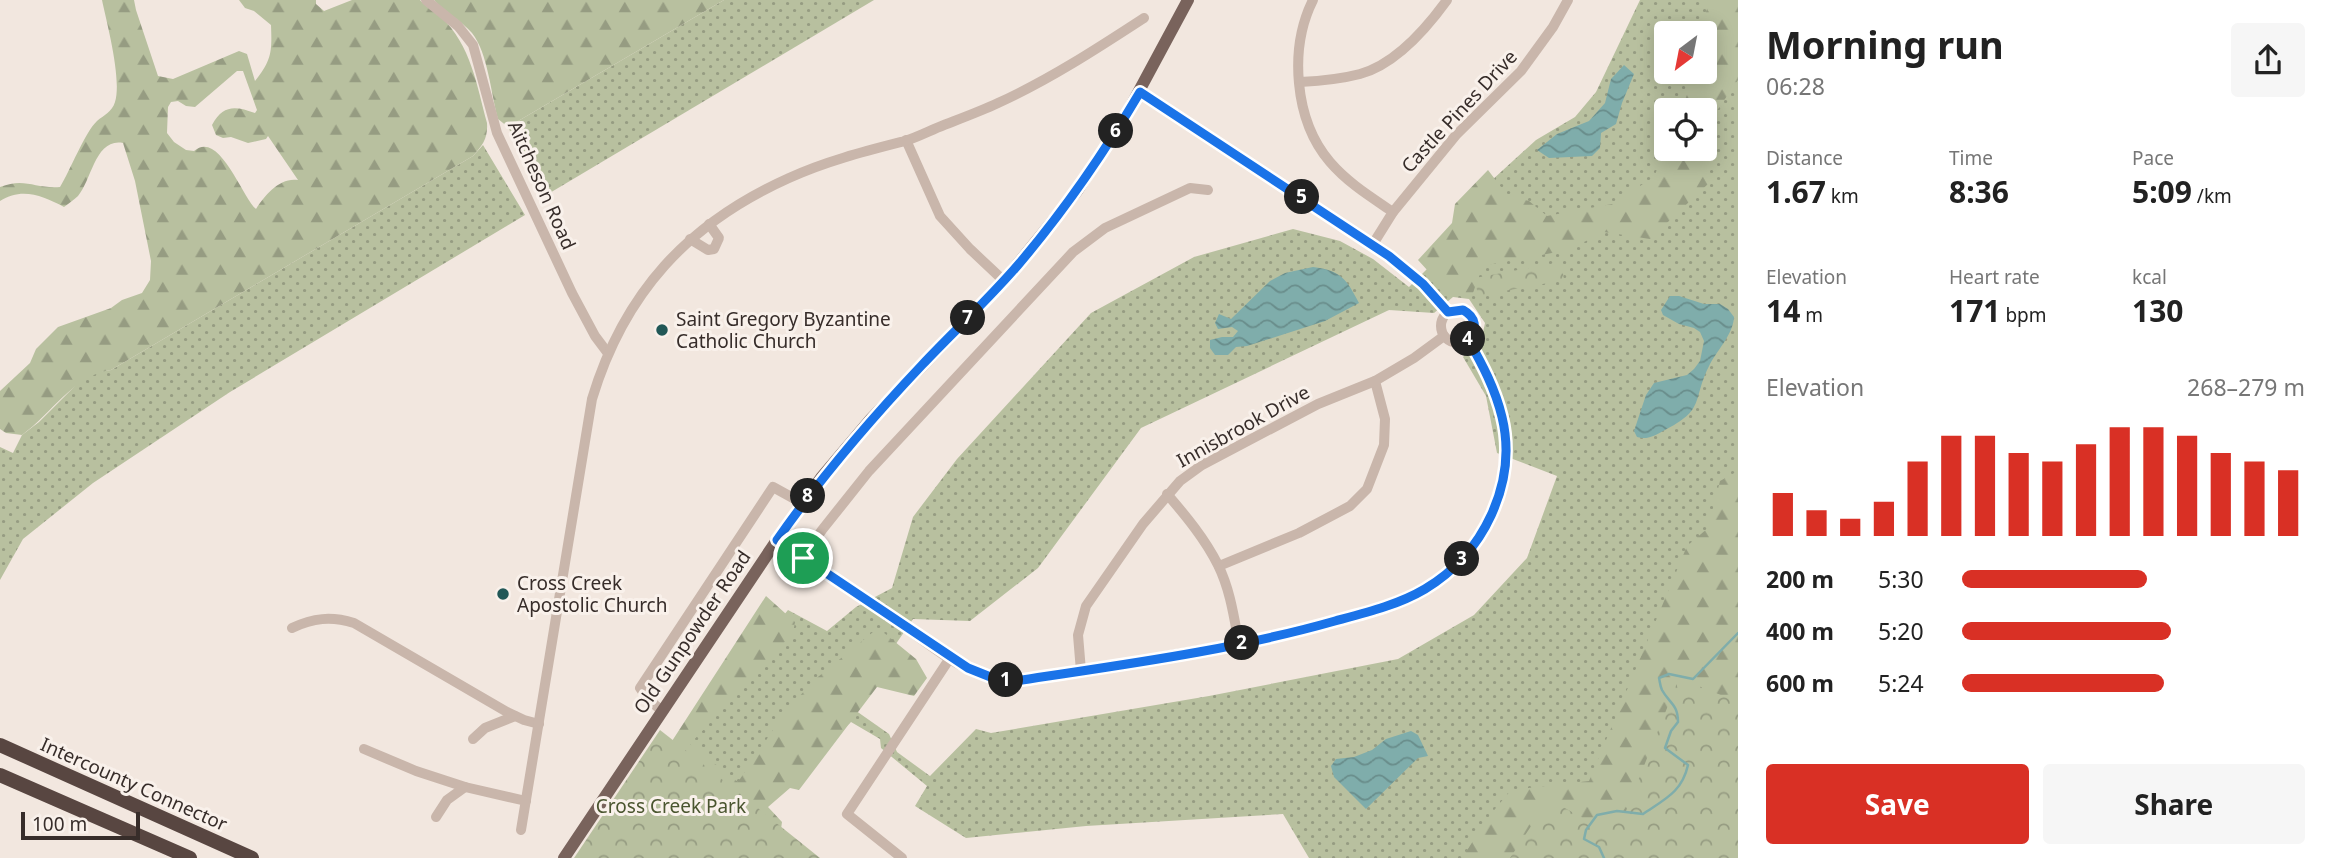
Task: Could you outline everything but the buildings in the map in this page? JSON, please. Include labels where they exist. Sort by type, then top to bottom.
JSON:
[{"type":"highway","name":"Intercounty Connector","points":[[0,745],[252,858]]},
{"type":"highway","points":[[0,775],[190,858]]},
{"type":"main road","name":"Old Gunpowder Road","points":[[564,858],[802,503],[871,419],[1004,281],[1077,191],[1140,92],[1188,0]]},
{"type":"street","name":"Aitcheson Road","points":[[426,0],[458,26],[473,45],[497,133],[567,283],[594,336],[607,352]]},
{"type":"street","points":[[1313,0],[1303,22],[1298,51],[1302,102],[1309,123],[1330,162],[1358,188],[1393,212]]},
{"type":"street","points":[[1300,82],[1326,81],[1362,74],[1378,66],[1400,52],[1447,0]]},
{"type":"street","name":"Castle Pines Drive","points":[[1373,244],[1393,212],[1456,135],[1521,71],[1547,36],[1568,0]]},
{"type":"street","points":[[521,830],[592,399],[607,352],[654,278],[690,239],[743,201],[787,179],[887,144],[906,141],[1000,103],[1144,18]]},
{"type":"street","points":[[1140,92],[1373,244],[1408,271],[1448,312]]},
{"type":"street","points":[[906,141],[940,216],[970,250],[1004,281]]},
{"type":"street","points":[[803,558],[875,464],[1073,252],[1105,228],[1190,188],[1208,190]]},
{"type":"street","points":[[690,239],[708,250],[714,248],[719,238],[709,224]]},
{"type":"street","points":[[1463,310],[1471,316],[1474,331],[1468,339],[1453,342],[1444,336],[1442,321],[1448,312],[1463,310]]},
{"type":"street","name":"Innisbrook Drive","points":[[1082,671],[1078,635],[1086,606],[1143,524],[1180,481],[1202,465],[1318,404],[1375,381],[1444,336]]},
{"type":"street","points":[[777,540],[950,658],[981,675],[1008,680],[1082,671],[1297,632],[1424,590],[1448,572],[1479,537],[1499,494],[1506,442],[1493,387],[1468,339]]},
{"type":"street","points":[[1219,566],[1299,533],[1350,506],[1367,489],[1384,445],[1385,419],[1375,381]]},
{"type":"street","points":[[662,711],[640,688],[773,487],[802,503]]},
{"type":"street","points":[[1167,494],[1219,566],[1231,602],[1239,644]]},
{"type":"street","points":[[292,628],[305,622],[328,618],[354,623],[515,716],[539,724]]},
{"type":"street","points":[[902,858],[848,814],[950,658]]},
{"type":"street","points":[[473,739],[485,728],[515,716]]},
{"type":"street","points":[[364,749],[464,787],[526,801]]},
{"type":"street","points":[[436,817],[447,800],[464,787]]},
{"type":"green space","points":[[102,0],[134,0],[158,76],[173,79],[239,51],[247,54],[255,81],[270,55],[271,25],[254,11],[245,8],[239,0],[316,0],[316,4],[324,11],[352,0],[420,0],[451,28],[466,53],[480,95],[487,133],[473,156],[111,370],[86,379],[22,435],[6,433],[0,429],[0,391],[30,363],[36,349],[58,327],[111,308],[122,300],[142,293],[150,280],[151,261],[135,181],[123,143],[114,143],[100,153],[83,189],[64,207],[48,199],[24,194],[16,194],[0,201],[0,187],[9,184],[60,187],[92,126],[114,105],[117,80]],"holes":[[[237,71],[243,71],[257,110],[255,113],[236,108],[225,110],[212,125],[216,135],[248,143],[266,139],[268,136],[298,180],[279,184],[256,209],[229,167],[212,149],[203,147],[194,151],[186,150],[167,133],[168,107],[171,102],[178,101],[195,107]]]},
{"type":"green space","points":[[434,0],[724,0],[508,127],[498,119],[485,62],[477,41],[468,28]]},
{"type":"green space","points":[[724,0],[874,0],[543,197],[508,127]]},
{"type":"green space","points":[[1640,0],[1738,0],[1738,702],[1626,811],[1508,858],[1309,858],[1283,814],[1086,826],[966,838],[915,806],[927,786],[881,748],[880,739],[851,722],[754,815],[670,754],[788,610],[827,631],[856,607],[892,588],[913,517],[957,459],[1091,313],[1194,257],[1293,229],[1340,241],[1373,259],[1409,287],[1451,245],[1479,192],[1536,140],[1575,117],[1596,92]],"holes":[[[1453,297],[1469,299],[1485,323],[1482,337],[1463,357],[1486,396],[1497,453],[1557,476],[1527,558],[1474,615],[1398,659],[1209,696],[991,733],[976,729],[930,776],[897,752],[889,734],[852,708],[913,619],[970,621],[1038,568],[1141,428],[1389,310],[1434,313]]]},
{"type":"green space","points":[[1710,0],[1738,0],[1738,80],[1717,111],[1717,98],[1686,98],[1691,84],[1717,84],[1717,21],[1703,21]]},
{"type":"green space","points":[[483,145],[525,215],[230,392],[93,483],[23,539],[0,580],[0,447],[13,453],[22,435],[81,380],[97,372],[111,370],[473,156]]},
{"type":"green space","points":[[1660,161],[1707,161],[1709,183],[1650,239],[1604,232],[1568,250],[1482,266],[1473,293],[1448,293],[1418,260],[1452,223],[1455,204],[1488,170],[1507,195],[1529,201],[1547,216],[1612,204],[1654,177]]},
{"type":"green space","points":[[1561,262],[1564,280],[1478,296],[1475,278]]},
{"type":"green space","points":[[1738,471],[1738,858],[1462,858],[1490,815],[1511,790],[1589,781],[1687,546],[1708,528],[1720,481]]},
{"type":"green space","points":[[766,596],[795,622],[793,633],[690,744],[738,782],[783,715],[813,681],[878,628],[916,659],[927,678],[914,696],[877,687],[799,790],[790,788],[768,807],[782,822],[779,843],[650,775]]},
{"type":"green space","points":[[1679,678],[1738,702],[1738,858],[1510,858],[1549,799],[1593,824],[1626,811]]},
{"type":"green space","name":"Cross Creek Park","points":[[660,730],[674,741],[820,858],[574,858]]},
{"type":"water","points":[[1624,65],[1634,74],[1616,124],[1601,133],[1600,148],[1592,156],[1549,158],[1537,150],[1557,134],[1589,121],[1605,103],[1611,79]]},
{"type":"water","points":[[1313,267],[1337,274],[1351,288],[1359,303],[1325,321],[1247,346],[1236,347],[1228,355],[1215,355],[1210,348],[1210,340],[1233,337],[1238,331],[1232,327],[1218,329],[1215,323],[1219,314],[1231,319],[1270,281],[1285,273]]},
{"type":"water","points":[[1670,296],[1704,304],[1720,304],[1734,317],[1733,323],[1710,364],[1692,410],[1660,433],[1641,438],[1637,437],[1634,431],[1646,395],[1654,383],[1687,375],[1700,361],[1704,341],[1700,332],[1663,315],[1661,310]]},
{"type":"water","points":[[1411,731],[1418,735],[1428,756],[1418,758],[1366,809],[1334,777],[1331,766],[1336,759],[1354,757],[1372,750],[1386,739]]},
{"type":"waterway","points":[[1604,858],[1599,847],[1584,839],[1586,830],[1597,815],[1617,811],[1643,814],[1672,794],[1682,782],[1688,765],[1665,748],[1671,731],[1678,722],[1678,716],[1675,707],[1662,690],[1659,678],[1669,674],[1693,679],[1738,633]]},
{"type":"place","name":"Saint Gregory Byzantine Catholic Church","points":[[662,330]]},
{"type":"place","name":"Cross Creek Apostolic Church","points":[[503,594]]},
{"type":"route","points":[[1140,92],[1373,244],[1423,284],[1448,312],[1458,309],[1467,312],[1474,321],[1474,331],[1468,339],[1493,387],[1504,429],[1506,442],[1503,476],[1494,509],[1469,550],[1438,581],[1390,604],[1270,638],[1022,680],[993,678],[981,675],[950,658],[803,558],[777,540],[802,503],[871,419],[1004,281],[1037,242],[1099,159],[1140,92]]}]
